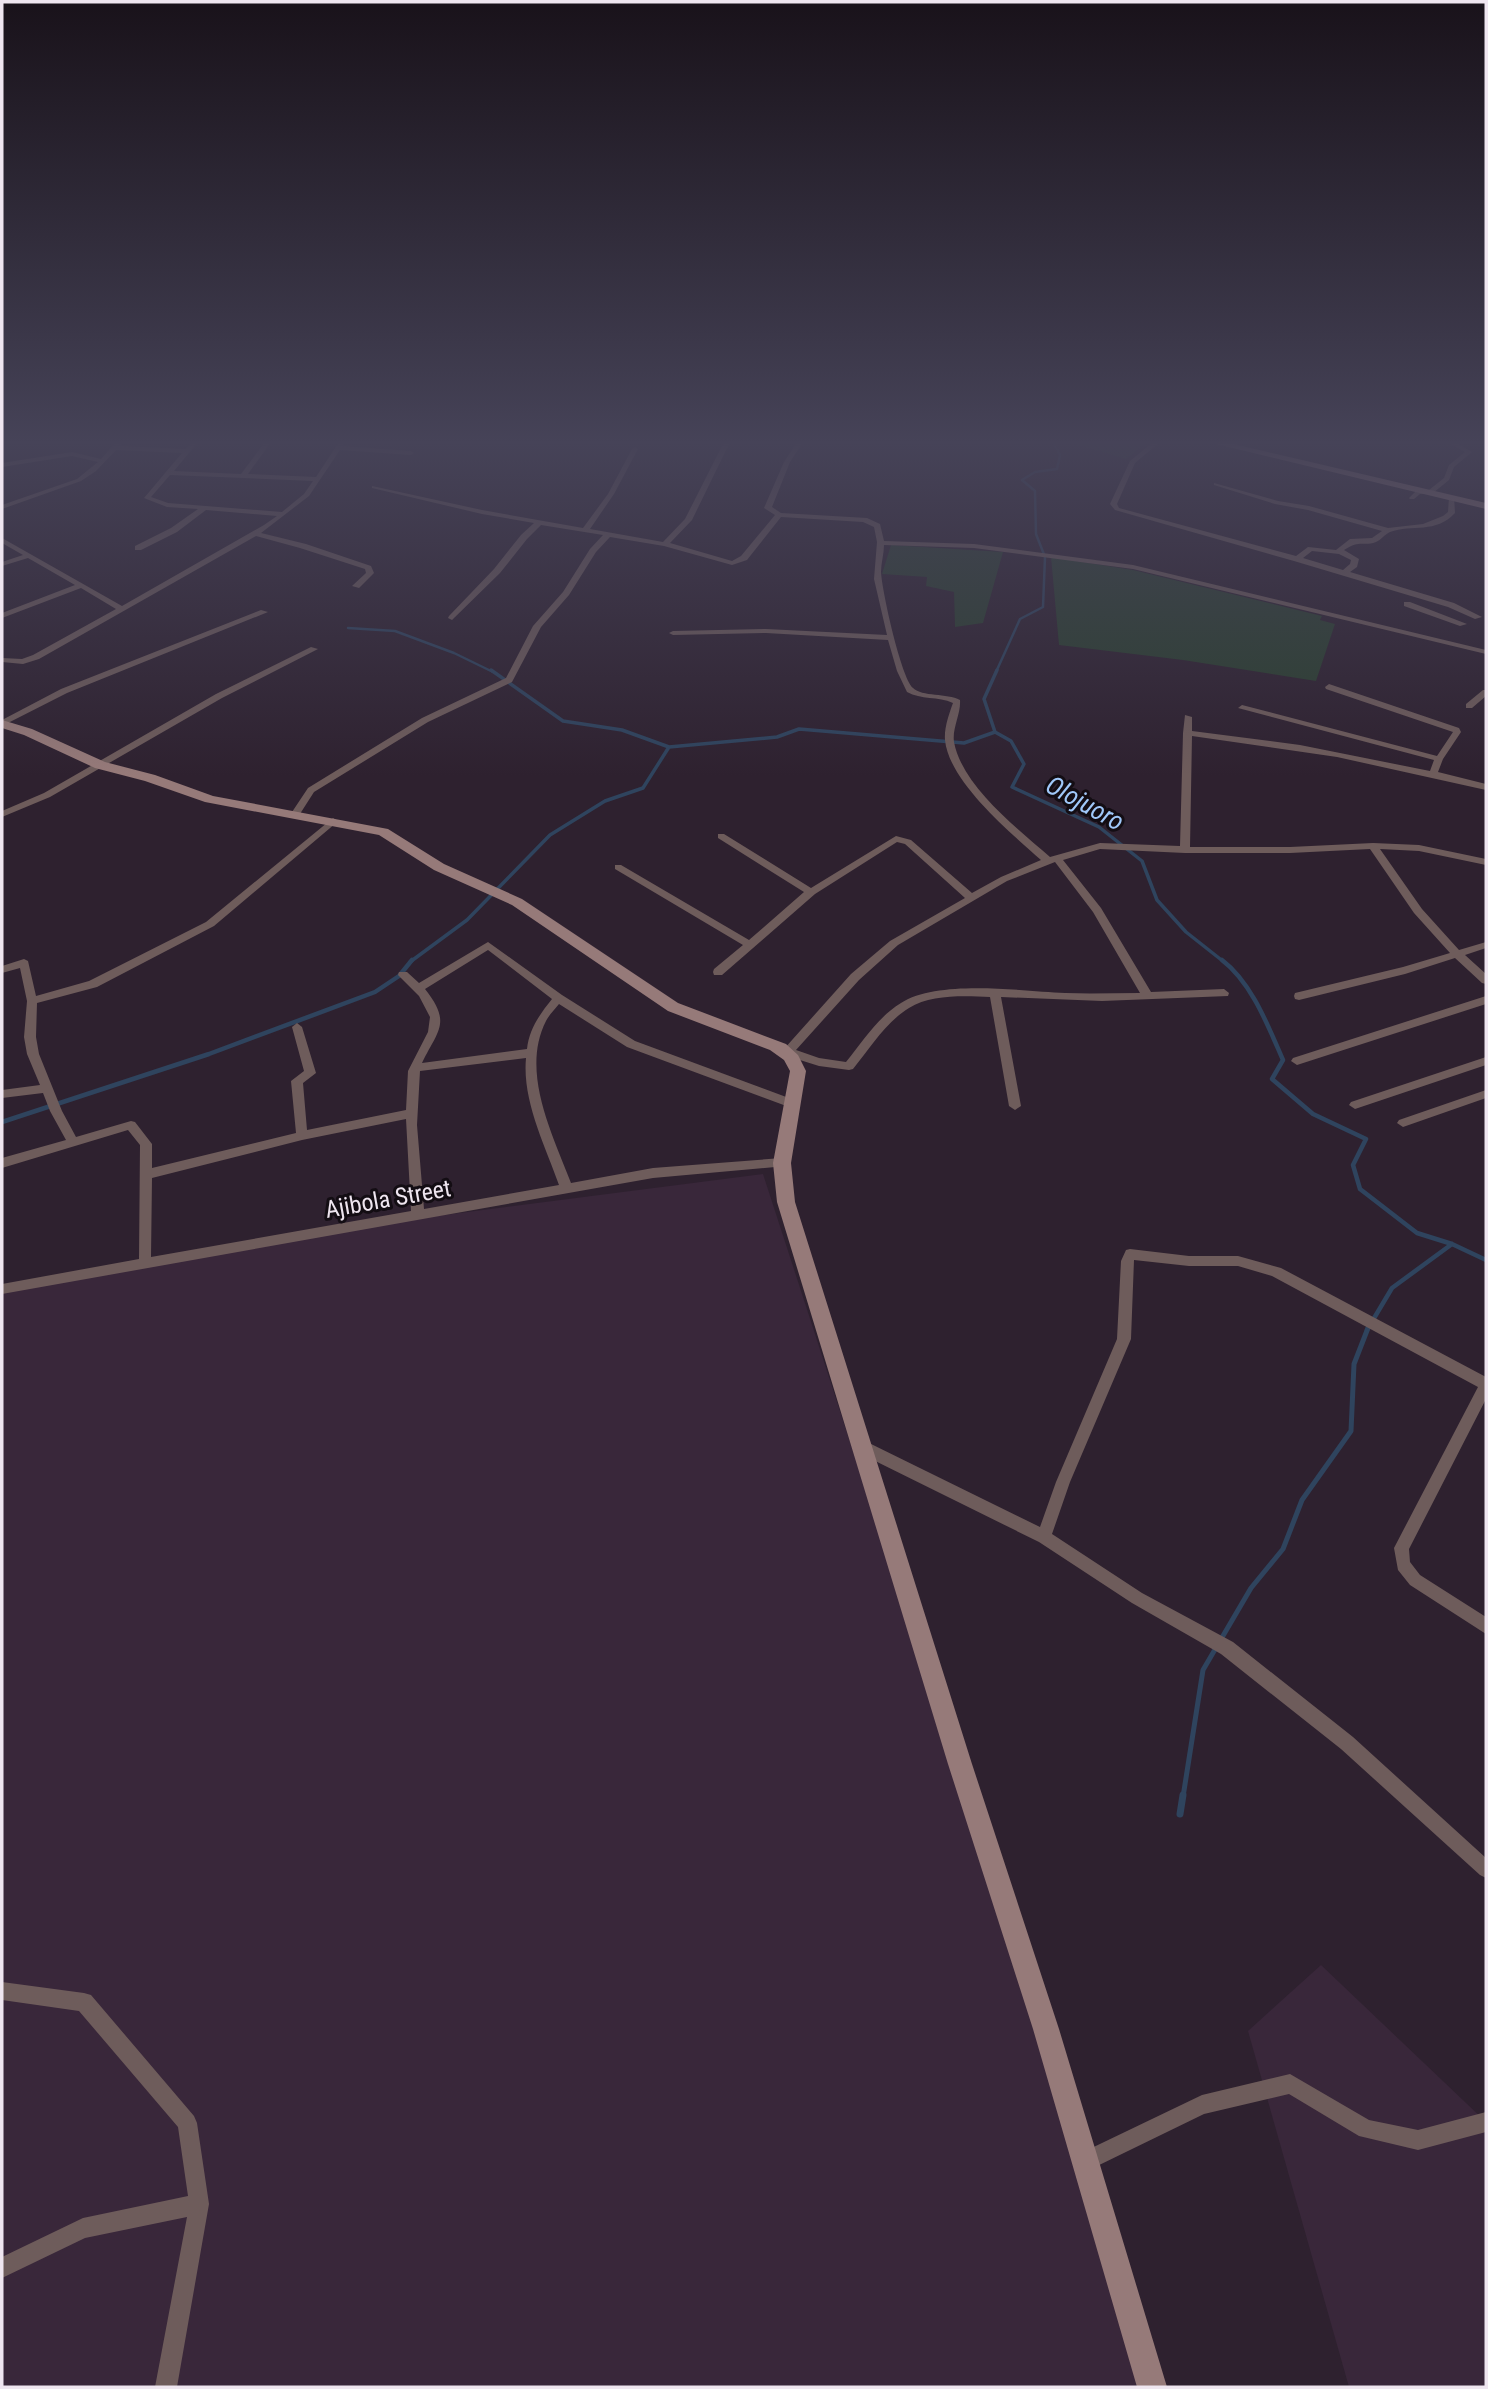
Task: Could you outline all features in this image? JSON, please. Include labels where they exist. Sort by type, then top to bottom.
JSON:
[{"type":"street","points":[[23,553],[122,610]]},
{"type":"street","points":[[2,660],[23,662],[36,657],[222,553]]},
{"type":"street","points":[[325,553],[368,568],[370,573],[356,586]]},
{"type":"street","points":[[452,618],[511,553]]},
{"type":"street","points":[[295,815],[311,790],[425,720],[506,681],[537,626],[566,593],[591,553]]},
{"type":"street","points":[[701,553],[738,563],[746,553]]},
{"type":"street","points":[[881,553],[877,577],[891,638],[910,690],[951,698],[957,702],[949,740],[955,761],[967,780],[1022,838],[1052,859],[1097,910],[1147,995]]},
{"type":"street","points":[[1034,553],[1163,573],[1486,652]]},
{"type":"street","points":[[1277,553],[1482,615]]},
{"type":"street","points":[[1297,559],[1305,553]]},
{"type":"street","points":[[1344,573],[1354,565],[1355,559],[1345,553]]},
{"type":"street","points":[[2,564],[27,556]]},
{"type":"street","points":[[2,616],[80,586]]},
{"type":"street","points":[[1407,604],[1463,624]]},
{"type":"street","points":[[2,723],[64,691],[264,612]]},
{"type":"street","points":[[1444,642],[1463,624],[1482,615]]},
{"type":"street","points":[[673,633],[766,631],[891,638]]},
{"type":"street","points":[[2,814],[47,795],[219,696],[314,649]]},
{"type":"street","points":[[1329,687],[1456,730],[1433,773]]},
{"type":"street","points":[[1469,706],[1486,692]]},
{"type":"street","points":[[1242,708],[1439,759]]},
{"type":"street","points":[[1185,849],[1188,717]]},
{"type":"street","points":[[2,723],[100,765],[224,803],[383,832],[439,867],[497,892],[673,1007],[819,1062],[849,1066],[895,1014],[913,1002],[961,995],[1086,997],[1224,993]]},
{"type":"street","points":[[1187,733],[1293,745],[1433,773],[1486,787]]},
{"type":"street","points":[[32,1002],[93,984],[210,924],[333,821]]},
{"type":"street","points":[[721,836],[811,892]]},
{"type":"street","points":[[718,972],[811,892],[888,842],[903,839],[970,897]]},
{"type":"street","points":[[788,1052],[873,960],[905,936],[970,897],[1052,859],[1111,844],[1185,849],[1290,850],[1373,846],[1419,848],[1486,862]]},
{"type":"street","points":[[1373,846],[1418,911],[1456,953],[1486,980]]},
{"type":"street","points":[[618,867],[749,944]]},
{"type":"street","points":[[418,988],[488,944],[558,998],[643,1050],[793,1104]]},
{"type":"street","points":[[1299,996],[1405,970],[1486,945]]},
{"type":"street","points":[[2,969],[24,962],[32,1002],[30,1037],[33,1054],[72,1141]]},
{"type":"street","points":[[403,975],[418,988],[432,1010],[435,1027],[415,1068],[410,1114],[418,1216]]},
{"type":"street","points":[[995,995],[1015,1106]]},
{"type":"street","points":[[558,998],[538,1022],[530,1053],[537,1102],[567,1189]]},
{"type":"street","points":[[1297,1061],[1486,1000]]},
{"type":"street","points":[[297,1027],[310,1073],[297,1081],[302,1136]]},
{"type":"street","points":[[788,1052],[798,1071],[782,1163],[789,1210],[1046,2029],[1083,2162],[1152,2387]]},
{"type":"street","points":[[415,1068],[530,1053]]},
{"type":"street","points":[[1354,1105],[1486,1061]]},
{"type":"street","points":[[2,1094],[48,1088]]},
{"type":"street","points":[[1403,1122],[1486,1094]]},
{"type":"street","points":[[148,1174],[302,1136],[410,1114]]},
{"type":"street","points":[[2,1163],[131,1125],[146,1144],[148,1174],[145,1263]]},
{"type":"street","name":"Ajibola Street","points":[[2,1289],[653,1173],[782,1163]]},
{"type":"street","points":[[1044,1537],[1063,1482],[1124,1339],[1126,1273],[1130,1254],[1171,1259],[1238,1261],[1276,1272],[1486,1385],[1401,1548],[1403,1565],[1415,1580],[1486,1626]]},
{"type":"street","points":[[861,1446],[1044,1537],[1137,1598],[1227,1648],[1347,1742],[1486,1869]]},
{"type":"street","points":[[2,1991],[84,2002],[187,2123],[198,2204],[166,2387]]},
{"type":"street","points":[[1083,2162],[1202,2105],[1290,2084],[1366,2129],[1418,2140],[1486,2122]]},
{"type":"street","points":[[2,2268],[83,2228],[198,2204]]},
{"type":"shaded area","points":[[763,1174],[1157,2387],[2,2387],[2,1292],[359,1226]]},
{"type":"shaded area","points":[[1321,1965],[1486,2122],[1486,2387],[1349,2387],[1248,2031]]},
{"type":"green space","points":[[888,553],[1003,553],[983,623],[955,627],[954,592],[926,586],[927,577],[882,574]]},
{"type":"green space","points":[[1051,557],[1133,570],[1322,616],[1320,620],[1335,624],[1316,681],[1183,660],[1059,645]]},
{"type":"waterway","name":"Olojuoro","points":[[996,672],[1020,619],[1043,607],[1044,553]]},
{"type":"waterway","points":[[348,628],[395,631],[454,653],[493,672]]},
{"type":"waterway","points":[[491,670],[563,721],[622,730],[669,747]]},
{"type":"waterway","name":"Olojuoro","points":[[995,732],[984,699],[997,670]]},
{"type":"waterway","points":[[669,747],[777,737],[799,729],[964,743],[995,732]]},
{"type":"waterway","name":"Olojuoro","points":[[995,732],[1011,741],[1024,764],[1012,787],[1099,827],[1142,861],[1157,900],[1186,932],[1224,962]]},
{"type":"waterway","points":[[411,961],[467,920],[550,835],[605,801],[643,788],[669,747]]},
{"type":"waterway","name":"Olojuoro","points":[[1222,960],[1251,993],[1283,1060],[1272,1079],[1313,1114],[1366,1139],[1353,1165],[1360,1189],[1417,1233],[1452,1244]]},
{"type":"waterway","points":[[2,1122],[209,1054],[375,992],[399,976],[411,961]]},
{"type":"waterway","points":[[1368,1329],[1392,1288],[1452,1244]]},
{"type":"waterway","name":"Olojuoro","points":[[1452,1244],[1486,1260]]},
{"type":"waterway","points":[[1183,1797],[1203,1670],[1251,1588],[1283,1549],[1302,1500],[1351,1431],[1354,1364],[1368,1329]]},
{"type":"waterway","points":[[1180,1814],[1183,1795]]}]
